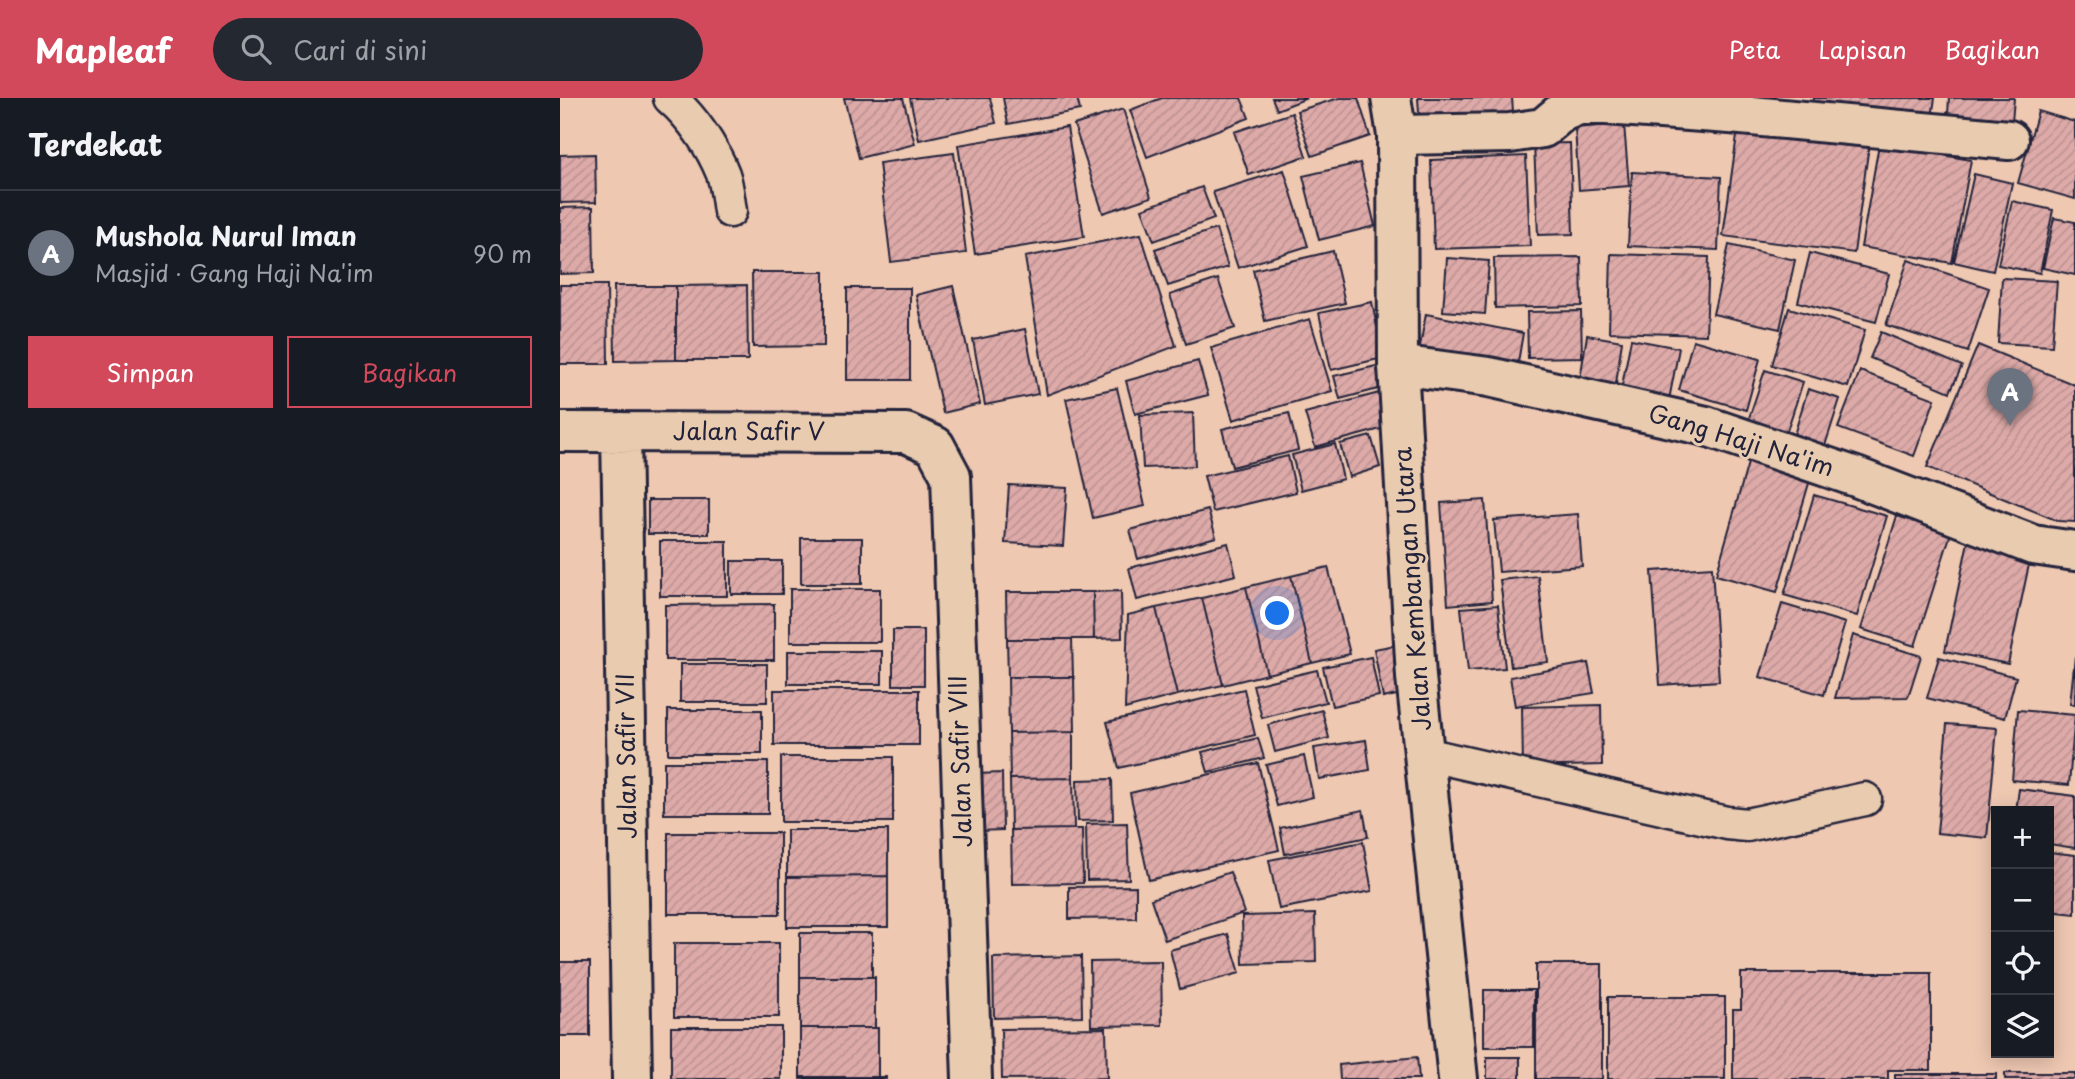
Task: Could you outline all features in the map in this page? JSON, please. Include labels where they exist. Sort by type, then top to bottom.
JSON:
[{"type":"street","name":"Jalan Kembangan Utara","points":[[1391,98],[1397,135],[1398,365],[1416,677],[1458,1079]]},
{"type":"street","points":[[1397,135],[1510,133],[1543,128],[1562,112],[1579,105],[1606,105],[2009,140]]},
{"type":"street","name":"Gang Haji Na'im","points":[[1398,365],[1489,377],[1706,426],[1856,477],[2033,545],[2075,551]]},
{"type":"street","name":"Jalan Safir V","points":[[560,432],[906,433],[935,446]]},
{"type":"street","name":"Jalan Safir VII","points":[[621,432],[632,1079]]},
{"type":"street","name":"Jalan Safir VIII","points":[[935,446],[951,476],[972,1079]]},
{"type":"lane","points":[[670,98],[708,144],[723,175],[730,211]]},
{"type":"lane","points":[[1425,754],[1727,823],[1747,825],[1865,799]]},
{"type":"building","points":[[844,98],[903,98],[915,144],[859,158]]},
{"type":"building","points":[[910,98],[990,98],[996,123],[919,140]]},
{"type":"building","points":[[1003,98],[1077,98],[1080,110],[1008,124]]},
{"type":"building","points":[[1162,98],[1241,98],[1249,118],[1147,157],[1130,110]]},
{"type":"building","points":[[1272,98],[1307,98],[1277,110]]},
{"type":"building","points":[[1339,98],[1358,98],[1370,136],[1312,156],[1297,111]]},
{"type":"building","points":[[1418,98],[1512,98],[1514,124],[1420,128]]},
{"type":"building","points":[[1814,98],[1935,98],[1930,130],[1812,110]]},
{"type":"building","points":[[1949,98],[2014,98],[2011,134],[1947,130]]},
{"type":"building","points":[[1123,109],[1151,197],[1103,213],[1074,125]]},
{"type":"building","points":[[2038,111],[2075,122],[2075,199],[2018,183]]},
{"type":"building","points":[[1292,113],[1306,156],[1249,175],[1234,132]]},
{"type":"building","points":[[1624,124],[1629,186],[1579,190],[1575,128]]},
{"type":"building","points":[[1067,127],[1084,237],[975,254],[958,145]]},
{"type":"building","points":[[1738,128],[1869,145],[1854,253],[1723,236]]},
{"type":"building","points":[[1570,143],[1573,234],[1538,235],[1534,144]]},
{"type":"building","points":[[1879,144],[1971,160],[1952,263],[1861,247]]},
{"type":"building","points":[[954,153],[966,253],[891,262],[879,163]]},
{"type":"building","points":[[595,154],[596,202],[560,203],[560,155]]},
{"type":"building","points":[[1526,156],[1530,246],[1434,249],[1431,160]]},
{"type":"building","points":[[1360,163],[1375,226],[1319,240],[1303,176]]},
{"type":"building","points":[[1284,170],[1308,246],[1238,268],[1213,192]]},
{"type":"building","points":[[1632,172],[1721,177],[1718,250],[1628,246]]},
{"type":"building","points":[[1974,174],[2012,183],[1993,271],[1954,262]]},
{"type":"building","points":[[1202,187],[1214,219],[1154,241],[1142,209]]},
{"type":"building","points":[[2012,201],[2053,210],[2040,273],[1998,265]]},
{"type":"building","points":[[593,207],[594,273],[560,274],[560,208]]},
{"type":"building","points":[[2054,218],[2075,222],[2075,275],[2043,268]]},
{"type":"building","points":[[1216,229],[1228,267],[1168,286],[1155,249]]},
{"type":"building","points":[[1141,234],[1176,346],[1047,395],[1025,257]]},
{"type":"building","points":[[1729,245],[1795,260],[1780,329],[1713,314]]},
{"type":"building","points":[[1333,251],[1345,303],[1265,321],[1253,270]]},
{"type":"building","points":[[1810,253],[1889,274],[1876,322],[1798,302]]},
{"type":"building","points":[[1611,254],[1709,257],[1706,335],[1609,332]]},
{"type":"building","points":[[1581,257],[1582,306],[1495,308],[1494,258]]},
{"type":"building","points":[[1447,258],[1489,261],[1485,314],[1443,311]]},
{"type":"building","points":[[1908,260],[1989,288],[1968,352],[1886,325]]},
{"type":"building","points":[[752,272],[824,272],[824,346],[753,347]]},
{"type":"building","points":[[2002,278],[2057,281],[2052,346],[1998,343]]},
{"type":"building","points":[[1218,279],[1235,328],[1186,344],[1170,295]]},
{"type":"building","points":[[560,285],[607,285],[608,364],[560,364]]},
{"type":"building","points":[[747,285],[748,360],[676,360],[676,286]]},
{"type":"building","points":[[614,286],[676,286],[676,360],[615,361]]},
{"type":"building","points":[[953,286],[980,404],[943,413],[916,295]]},
{"type":"building","points":[[847,288],[910,288],[910,380],[847,380]]},
{"type":"building","points":[[1372,302],[1383,358],[1331,370],[1319,313]]},
{"type":"building","points":[[1789,308],[1865,330],[1848,387],[1772,365]]},
{"type":"building","points":[[1581,311],[1582,357],[1528,358],[1527,312]]},
{"type":"building","points":[[1426,314],[1523,333],[1515,380],[1417,362]]},
{"type":"building","points":[[1310,319],[1332,391],[1233,420],[1211,348]]},
{"type":"building","points":[[1025,329],[1038,394],[985,405],[973,340]]},
{"type":"building","points":[[1881,332],[1962,366],[1950,392],[1870,358]]},
{"type":"building","points":[[1587,335],[1622,341],[1615,391],[1579,386]]},
{"type":"building","points":[[1631,339],[1679,348],[1668,405],[1620,396]]},
{"type":"building","points":[[1693,340],[1760,359],[1746,410],[1679,390]]},
{"type":"building","points":[[1978,345],[2075,385],[2075,522],[2058,521],[1927,467]]},
{"type":"building","points":[[1198,361],[1208,395],[1135,414],[1126,381]]},
{"type":"building","points":[[1376,366],[1382,388],[1340,399],[1334,376]]},
{"type":"building","points":[[1765,370],[1803,382],[1783,443],[1745,430]]},
{"type":"building","points":[[1860,371],[1935,399],[1914,456],[1838,428]]},
{"type":"building","points":[[1117,388],[1145,506],[1093,518],[1066,399]]},
{"type":"building","points":[[1808,389],[1840,399],[1821,458],[1790,448]]},
{"type":"building","points":[[1379,393],[1388,427],[1315,447],[1305,413]]},
{"type":"building","points":[[1193,413],[1195,466],[1143,468],[1140,415]]},
{"type":"building","points":[[1289,413],[1298,450],[1232,467],[1222,429]]},
{"type":"building","points":[[1371,436],[1380,467],[1349,477],[1340,444]]},
{"type":"building","points":[[1335,444],[1343,479],[1301,490],[1292,455]]},
{"type":"building","points":[[1288,456],[1296,492],[1213,512],[1204,476]]},
{"type":"building","points":[[1750,456],[1812,473],[1777,592],[1716,575]]},
{"type":"building","points":[[1009,485],[1067,488],[1063,546],[1005,543]]},
{"type":"building","points":[[1814,495],[1887,516],[1857,616],[1784,595]]},
{"type":"building","points":[[648,500],[709,500],[709,534],[648,534]]},
{"type":"building","points":[[1485,500],[1492,601],[1448,605],[1441,503]]},
{"type":"building","points":[[1208,510],[1216,537],[1138,559],[1130,530]]},
{"type":"building","points":[[1578,514],[1582,566],[1499,572],[1494,520]]},
{"type":"building","points":[[1897,516],[1951,533],[1915,646],[1861,629]]},
{"type":"building","points":[[1969,537],[2032,550],[2008,664],[1945,651]]},
{"type":"building","points":[[801,538],[862,538],[862,584],[801,584]]},
{"type":"building","points":[[660,541],[727,541],[727,596],[660,596]]},
{"type":"building","points":[[1228,543],[1236,575],[1137,600],[1129,568]]},
{"type":"building","points":[[731,561],[782,561],[782,594],[731,594]]},
{"type":"building","points":[[1328,567],[1350,654],[1312,663],[1291,576]]},
{"type":"building","points":[[1712,567],[1719,681],[1660,685],[1652,571]]},
{"type":"building","points":[[1291,576],[1312,663],[1267,674],[1246,587]]},
{"type":"building","points":[[1538,576],[1548,662],[1511,667],[1500,580]]},
{"type":"building","points":[[1246,587],[1267,674],[1223,685],[1202,598]]},
{"type":"building","points":[[790,589],[880,589],[880,642],[790,642]]},
{"type":"building","points":[[1121,591],[1122,638],[1094,639],[1093,592]]},
{"type":"building","points":[[1006,592],[1093,592],[1094,639],[1007,639]]},
{"type":"building","points":[[1202,598],[1223,685],[1177,695],[1156,608]]},
{"type":"building","points":[[774,604],[774,660],[665,660],[665,605]]},
{"type":"building","points":[[1782,604],[1845,623],[1824,695],[1760,677]]},
{"type":"building","points":[[1498,605],[1505,668],[1468,671],[1461,608]]},
{"type":"building","points":[[1156,608],[1177,695],[1125,709],[1128,615]]},
{"type":"building","points":[[893,630],[924,630],[924,685],[893,685]]},
{"type":"building","points":[[1853,635],[1921,656],[1908,697],[1835,698]]},
{"type":"building","points":[[1007,639],[1072,639],[1073,677],[1008,677]]},
{"type":"building","points":[[1396,645],[1406,693],[1383,698],[1374,649]]},
{"type":"building","points":[[788,651],[882,651],[882,684],[788,684]]},
{"type":"building","points":[[2075,656],[2075,705],[2070,704]]},
{"type":"building","points":[[1371,657],[1379,696],[1332,706],[1323,667]]},
{"type":"building","points":[[1939,657],[2016,677],[2005,718],[1927,698]]},
{"type":"building","points":[[1588,663],[1594,693],[1515,706],[1510,677]]},
{"type":"building","points":[[680,664],[767,664],[767,702],[680,702]]},
{"type":"building","points":[[1317,670],[1326,702],[1262,718],[1253,685]]},
{"type":"building","points":[[1008,677],[1074,677],[1075,732],[1009,733]]},
{"type":"building","points":[[1244,689],[1255,735],[1119,768],[1107,722]]},
{"type":"building","points":[[774,690],[919,690],[919,745],[774,745]]},
{"type":"building","points":[[1601,705],[1602,765],[1523,767],[1522,707]]},
{"type":"building","points":[[668,710],[762,710],[762,754],[668,754]]},
{"type":"building","points":[[1322,710],[1329,738],[1275,752],[1268,725]]},
{"type":"building","points":[[2018,710],[2075,715],[2069,785],[2012,780]]},
{"type":"building","points":[[1947,724],[1997,728],[1987,838],[1937,833]]},
{"type":"building","points":[[1073,732],[1073,778],[1010,779],[1009,733]]},
{"type":"building","points":[[1258,738],[1264,758],[1208,772],[1202,752]]},
{"type":"building","points":[[1366,740],[1370,770],[1319,779],[1314,748]]},
{"type":"building","points":[[1304,756],[1313,797],[1277,806],[1266,765]]},
{"type":"building","points":[[781,757],[893,757],[893,822],[781,822]]},
{"type":"building","points":[[664,762],[768,762],[768,814],[664,814]]},
{"type":"building","points":[[1258,763],[1279,850],[1149,880],[1130,793]]},
{"type":"building","points":[[1002,773],[1003,830],[976,831],[975,774]]},
{"type":"building","points":[[1073,778],[1074,829],[1011,830],[1010,779]]},
{"type":"building","points":[[1112,779],[1113,820],[1078,821],[1077,780]]},
{"type":"building","points":[[2019,789],[2075,796],[2075,848],[2054,845],[2054,806],[2017,806]]},
{"type":"building","points":[[1363,810],[1368,837],[1285,854],[1280,828]]},
{"type":"building","points":[[1127,823],[1129,879],[1087,880],[1086,824]]},
{"type":"building","points":[[1082,829],[1083,883],[1012,884],[1011,830]]},
{"type":"building","points":[[787,830],[888,830],[888,876],[787,877]]},
{"type":"building","points":[[668,833],[780,833],[780,914],[668,914]]},
{"type":"building","points":[[1363,842],[1372,891],[1279,909],[1269,860]]},
{"type":"building","points":[[2054,853],[2075,855],[2075,914],[2054,912]]},
{"type":"building","points":[[1230,872],[1244,913],[1165,940],[1151,899]]},
{"type":"building","points":[[888,876],[888,927],[787,927],[787,877]]},
{"type":"building","points":[[1136,886],[1136,918],[1069,919],[1069,887]]},
{"type":"building","points":[[1315,914],[1316,962],[1243,964],[1242,916]]},
{"type":"building","points":[[800,933],[872,933],[872,977],[800,977]]},
{"type":"building","points":[[1228,934],[1240,973],[1180,989],[1170,950]]},
{"type":"building","points":[[674,943],[779,943],[779,1017],[674,1017]]},
{"type":"building","points":[[1081,956],[1082,1016],[994,1018],[993,958]]},
{"type":"building","points":[[1161,961],[1162,1025],[1091,1026],[1090,962]]},
{"type":"building","points":[[560,962],[590,962],[590,1036],[560,1036]]},
{"type":"building","points":[[1536,964],[1602,964],[1602,1079],[1536,1079]]},
{"type":"building","points":[[1741,973],[1931,973],[1931,1070],[1888,1070],[1888,1079],[1733,1079],[1733,1009],[1741,1009]]},
{"type":"building","points":[[800,977],[875,977],[875,1028],[800,1028]]},
{"type":"building","points":[[1484,990],[1534,990],[1534,1047],[1484,1047]]},
{"type":"building","points":[[1608,997],[1725,997],[1725,1079],[1608,1079]]},
{"type":"building","points":[[671,1027],[781,1027],[781,1079],[671,1079]]},
{"type":"building","points":[[800,1028],[878,1028],[878,1077],[800,1077]]},
{"type":"building","points":[[1106,1028],[1107,1078],[1002,1079],[1001,1029]]},
{"type":"building","points":[[1417,1057],[1419,1079],[1340,1079],[1339,1065]]},
{"type":"building","points":[[1487,1057],[1520,1057],[1520,1079],[1487,1079]]},
{"type":"building","points":[[2005,1073],[2075,1073],[2075,1079],[2005,1079]]},
{"type":"building","points":[[1895,1074],[1996,1074],[1996,1079],[1895,1079]]},
{"type":"building","points":[[886,1077],[886,1079],[800,1079]]},
{"type":"place","name":"Mushola Nurul Iman","points":[[2010,426]]}]
